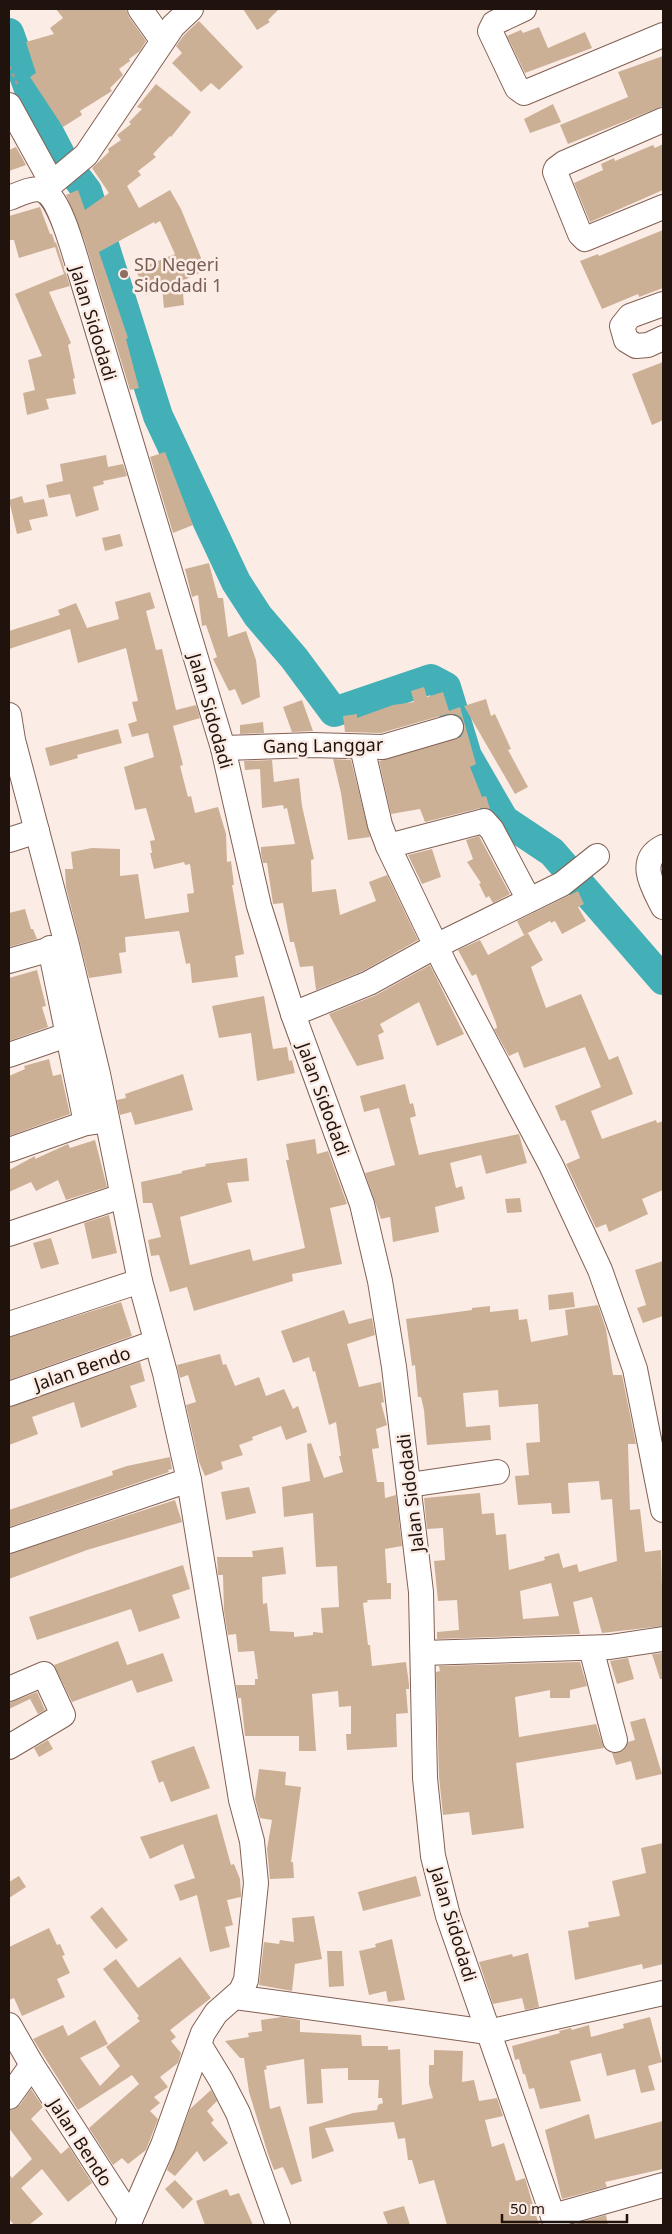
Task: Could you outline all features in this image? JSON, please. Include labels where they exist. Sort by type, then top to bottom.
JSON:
[{"type":"street","points":[[140,9],[162,40]]},
{"type":"street","points":[[9,198],[54,182],[86,155],[172,26],[191,9]]},
{"type":"street","points":[[524,9],[494,22],[490,31],[517,88],[524,92],[663,35]]},
{"type":"street","name":"Jalan Sidodadi","points":[[9,105],[54,182],[56,203],[82,279],[223,748],[259,906],[293,1014],[362,1204],[382,1291],[422,1592],[425,1778],[433,1856],[448,1916],[554,2221]]},
{"type":"street","points":[[663,120],[564,163],[555,172],[580,234],[585,239],[663,207]]},
{"type":"street","points":[[663,304],[630,316],[622,326],[626,340],[636,346],[648,345],[663,338]]},
{"type":"street","points":[[9,715],[13,740],[37,831],[58,946],[97,1122]]},
{"type":"street","name":"Gang Langgar","points":[[223,748],[312,745],[383,746],[451,726]]},
{"type":"street","points":[[362,747],[380,825],[388,846],[436,946],[551,1165],[600,1270],[635,1369],[663,1510]]},
{"type":"street","points":[[388,846],[484,821],[492,830],[529,900]]},
{"type":"street","points":[[9,840],[37,831]]},
{"type":"street","points":[[663,847],[650,858],[647,868],[651,882],[663,907]]},
{"type":"street","points":[[293,1014],[369,983],[436,946],[529,900],[580,870]]},
{"type":"street","points":[[9,961],[58,946]]},
{"type":"street","points":[[58,946],[68,1034],[122,1196],[140,1281],[189,1480],[241,1800],[252,1841],[256,1875],[254,1913],[246,1980],[241,1991],[216,2013],[199,2044],[163,2145],[129,2222]]},
{"type":"street","points":[[9,1055],[68,1034]]},
{"type":"street","points":[[9,1150],[97,1122]]},
{"type":"street","points":[[9,1234],[122,1196]]},
{"type":"street","points":[[9,1324],[140,1281]]},
{"type":"street","name":"Jalan Bendo","points":[[9,1394],[156,1342]]},
{"type":"street","points":[[409,1485],[498,1472]]},
{"type":"street","points":[[9,1541],[189,1480]]},
{"type":"street","points":[[423,1653],[591,1648],[663,1639]]},
{"type":"street","points":[[591,1648],[615,1740]]},
{"type":"street","points":[[9,1689],[44,1674],[63,1715],[9,1747]]},
{"type":"street","points":[[235,1997],[488,2032],[663,1993]]},
{"type":"street","name":"Jalan Bendo","points":[[9,2025],[129,2222]]},
{"type":"street","points":[[199,2044],[238,2113],[278,2225]]},
{"type":"street","points":[[9,2097],[32,2065]]},
{"type":"street","points":[[554,2221],[663,2186]]},
{"type":"building","points":[[56,9],[126,9],[129,17],[146,41],[140,51],[119,69],[123,75],[110,88],[112,91],[80,111],[82,115],[63,127],[30,77],[36,73],[26,42],[54,34],[50,28],[63,18]]},
{"type":"building","points":[[243,9],[279,9],[268,20],[270,22],[257,30]]},
{"type":"building","points":[[199,21],[243,67],[219,90],[211,83],[201,92],[172,63],[182,53],[176,46],[184,35]]},
{"type":"building","points":[[539,27],[548,48],[585,32],[592,48],[525,73],[507,36],[521,30],[523,33]]},
{"type":"building","points":[[663,56],[663,106],[568,144],[560,125],[628,97],[618,72]]},
{"type":"building","points":[[156,84],[191,112],[171,137],[153,154],[156,157],[138,171],[141,175],[127,186],[139,208],[170,190],[181,209],[206,270],[182,281],[184,305],[164,308],[162,288],[146,295],[136,270],[175,254],[160,221],[155,224],[154,222],[99,252],[128,338],[126,339],[139,388],[130,390],[84,239],[66,195],[78,190],[85,210],[109,193],[92,168],[109,152],[108,149],[121,140],[117,135],[131,124],[129,122],[142,109],[137,107]]},
{"type":"building","points":[[553,104],[561,122],[530,133],[524,119]]},
{"type":"building","points":[[663,144],[663,190],[590,222],[574,183],[603,170],[601,164],[614,158],[615,161],[653,145],[655,148]]},
{"type":"building","points":[[16,147],[26,165],[9,171],[9,150]]},
{"type":"building","points":[[40,207],[50,234],[52,234],[56,242],[70,286],[49,292],[71,343],[68,345],[75,378],[73,379],[76,394],[46,399],[49,409],[27,415],[23,393],[35,390],[28,360],[42,356],[15,294],[64,274],[55,247],[19,258],[14,240],[9,240],[9,216]]},
{"type":"building","points":[[663,230],[663,288],[639,297],[638,294],[602,309],[580,261],[598,254],[599,256]]},
{"type":"building","points":[[663,362],[663,420],[652,425],[632,374]]},
{"type":"building","points":[[165,452],[193,525],[173,533],[150,457]]},
{"type":"building","points":[[106,455],[108,467],[123,464],[127,476],[103,481],[104,484],[93,487],[99,510],[76,517],[70,494],[49,498],[46,485],[63,481],[60,464]]},
{"type":"building","points":[[22,496],[24,503],[44,499],[48,516],[29,520],[32,530],[17,534],[9,500]]},
{"type":"building","points":[[120,534],[123,546],[105,551],[102,538]]},
{"type":"building","points":[[209,563],[218,598],[223,598],[228,637],[246,631],[256,660],[260,697],[242,705],[235,689],[229,691],[213,659],[217,657],[206,625],[202,626],[198,595],[192,597],[185,569]]},
{"type":"building","points":[[150,592],[155,608],[146,611],[156,650],[162,649],[176,710],[196,705],[200,718],[173,726],[183,765],[180,766],[188,797],[191,796],[195,813],[218,807],[226,834],[227,862],[231,861],[234,885],[232,885],[244,954],[235,956],[238,977],[192,983],[190,963],[186,964],[179,931],[125,937],[126,952],[119,953],[122,973],[89,978],[66,887],[65,869],[73,869],[71,852],[92,848],[120,849],[120,876],[138,874],[145,919],[189,912],[187,894],[194,893],[190,864],[185,865],[184,862],[154,869],[150,853],[152,853],[150,841],[155,840],[146,808],[135,810],[124,767],[154,757],[148,733],[132,737],[128,724],[137,721],[132,702],[138,701],[126,648],[78,663],[70,629],[9,649],[9,631],[60,615],[58,610],[76,603],[87,628],[119,619],[115,602]]},
{"type":"building","points":[[424,687],[427,697],[443,692],[449,711],[460,707],[476,764],[470,767],[482,797],[486,796],[490,809],[481,808],[425,822],[420,809],[391,814],[379,761],[461,737],[464,731],[464,724],[461,717],[455,714],[447,714],[381,733],[345,732],[343,716],[357,714],[357,718],[393,705],[414,702],[411,691]]},
{"type":"building","points":[[486,699],[491,716],[495,714],[511,749],[508,750],[528,787],[515,794],[464,706]]},
{"type":"building","points":[[302,700],[313,731],[292,732],[283,707]]},
{"type":"building","points":[[263,722],[264,733],[240,734],[240,725]]},
{"type":"building","points":[[118,729],[122,743],[77,755],[78,758],[50,766],[45,748]]},
{"type":"building","points":[[333,759],[351,760],[370,837],[348,840],[341,793]]},
{"type":"building","points":[[272,760],[274,782],[299,778],[302,806],[314,859],[311,860],[312,892],[336,889],[340,915],[376,901],[369,882],[387,875],[418,940],[363,971],[316,990],[313,966],[300,967],[294,942],[290,942],[283,903],[273,904],[267,863],[263,863],[261,853],[261,847],[295,844],[287,808],[284,809],[283,805],[262,808],[260,769],[245,770],[244,761]]},
{"type":"building","points":[[479,836],[510,894],[493,903],[489,896],[486,898],[479,884],[481,883],[467,862],[473,859],[466,840]]},
{"type":"building","points":[[432,849],[441,877],[422,884],[408,855]]},
{"type":"building","points":[[578,891],[584,904],[578,907],[586,921],[562,934],[555,921],[551,923],[550,921],[524,935],[517,921]]},
{"type":"building","points":[[25,909],[31,929],[33,929],[37,939],[9,947],[9,913]]},
{"type":"building","points":[[528,933],[543,960],[531,967],[546,1008],[581,994],[609,1060],[618,1056],[633,1094],[591,1111],[602,1139],[656,1120],[657,1123],[663,1121],[663,1190],[642,1199],[648,1214],[609,1232],[606,1224],[596,1228],[566,1164],[580,1158],[565,1120],[561,1121],[555,1106],[601,1087],[585,1047],[524,1068],[518,1052],[509,1056],[494,1029],[497,1028],[496,1023],[476,974],[472,976],[458,950],[480,940],[488,955]]},
{"type":"building","points":[[430,965],[464,1034],[437,1046],[419,1002],[380,1024],[384,1032],[378,1035],[384,1059],[357,1066],[329,1014],[376,995]]},
{"type":"building","points":[[37,970],[46,1006],[42,1007],[48,1027],[9,1041],[9,978]]},
{"type":"building","points":[[264,996],[273,1049],[287,1047],[289,1061],[292,1060],[295,1073],[257,1081],[251,1033],[219,1038],[212,1006]]},
{"type":"building","points":[[49,1059],[53,1076],[61,1074],[70,1114],[9,1136],[9,1076],[25,1069],[24,1066]]},
{"type":"building","points":[[183,1074],[193,1110],[135,1125],[131,1112],[120,1115],[117,1100],[126,1098],[125,1094]]},
{"type":"building","points":[[405,1084],[410,1104],[413,1103],[416,1116],[410,1118],[419,1155],[519,1134],[527,1163],[486,1174],[481,1155],[450,1163],[456,1188],[462,1186],[465,1199],[435,1207],[439,1232],[393,1242],[390,1217],[381,1219],[365,1173],[395,1165],[379,1108],[364,1112],[360,1096]]},
{"type":"building","points":[[315,1139],[317,1154],[328,1151],[347,1204],[330,1208],[342,1264],[292,1274],[293,1281],[194,1311],[187,1287],[170,1292],[159,1255],[151,1256],[148,1240],[161,1237],[152,1203],[143,1203],[141,1182],[182,1173],[182,1171],[206,1166],[205,1164],[247,1158],[249,1181],[227,1183],[232,1202],[180,1217],[190,1265],[250,1249],[253,1261],[305,1248],[286,1160],[289,1160],[286,1144]]},
{"type":"building","points":[[95,1140],[107,1187],[66,1200],[58,1180],[36,1191],[31,1182],[9,1192],[9,1170],[35,1156],[35,1159],[68,1144],[70,1148]]},
{"type":"building","points":[[520,1198],[522,1212],[507,1213],[505,1199]]},
{"type":"building","points":[[109,1215],[117,1253],[92,1259],[84,1223]]},
{"type":"building","points":[[51,1238],[59,1264],[41,1269],[33,1243]]},
{"type":"building","points":[[663,1261],[663,1316],[643,1323],[637,1308],[646,1305],[635,1270]]},
{"type":"building","points":[[573,1292],[575,1307],[549,1310],[548,1295]]},
{"type":"building","points":[[121,1302],[132,1336],[9,1380],[9,1337]]},
{"type":"building","points":[[598,1305],[606,1329],[613,1375],[622,1375],[636,1444],[628,1444],[630,1510],[640,1509],[645,1552],[661,1550],[663,1626],[602,1633],[592,1597],[573,1602],[580,1634],[437,1639],[437,1632],[459,1630],[457,1600],[438,1601],[434,1561],[445,1560],[443,1528],[427,1529],[424,1498],[480,1493],[482,1514],[494,1513],[496,1535],[506,1534],[509,1570],[545,1560],[544,1557],[559,1553],[563,1568],[577,1564],[579,1572],[617,1561],[612,1499],[601,1500],[599,1481],[568,1483],[570,1513],[552,1514],[551,1503],[518,1505],[515,1476],[529,1475],[526,1443],[540,1442],[538,1404],[499,1407],[498,1390],[463,1393],[466,1427],[490,1425],[491,1440],[427,1445],[424,1410],[421,1397],[418,1397],[415,1365],[412,1366],[406,1319],[490,1306],[490,1312],[518,1309],[519,1320],[527,1319],[531,1342],[568,1335],[565,1310]],"holes":[[[551,1583],[559,1616],[523,1619],[520,1591]]]},
{"type":"building","points":[[344,1310],[349,1324],[372,1318],[375,1335],[347,1344],[359,1387],[381,1382],[384,1402],[381,1403],[387,1425],[376,1429],[379,1448],[372,1449],[377,1482],[384,1482],[385,1498],[396,1495],[402,1546],[385,1549],[387,1583],[391,1583],[391,1599],[367,1600],[368,1602],[363,1603],[368,1645],[370,1645],[372,1666],[406,1662],[409,1684],[409,1689],[406,1689],[408,1713],[396,1714],[397,1747],[347,1750],[346,1734],[351,1734],[351,1706],[339,1707],[338,1691],[312,1694],[316,1751],[299,1751],[299,1736],[245,1736],[241,1698],[238,1698],[236,1685],[255,1685],[255,1679],[258,1679],[254,1651],[238,1652],[236,1634],[228,1635],[224,1611],[223,1575],[218,1575],[217,1557],[253,1557],[252,1551],[283,1547],[286,1574],[262,1577],[263,1604],[267,1603],[270,1631],[294,1632],[294,1637],[313,1635],[313,1632],[323,1633],[321,1608],[339,1607],[337,1566],[316,1567],[313,1513],[284,1517],[282,1487],[310,1481],[307,1444],[311,1443],[324,1478],[343,1472],[339,1456],[341,1456],[336,1422],[329,1425],[315,1371],[313,1372],[309,1357],[293,1363],[281,1331]]},
{"type":"building","points":[[220,1354],[223,1365],[226,1364],[235,1386],[259,1377],[266,1396],[284,1389],[293,1409],[298,1406],[307,1432],[286,1440],[281,1426],[252,1437],[253,1440],[239,1445],[243,1455],[221,1462],[223,1469],[205,1476],[199,1462],[186,1405],[196,1402],[188,1375],[180,1378],[177,1365]]},
{"type":"building","points":[[140,1362],[145,1381],[130,1386],[137,1407],[81,1428],[74,1402],[32,1417],[38,1434],[9,1445],[9,1407]]},
{"type":"building","points":[[170,1457],[172,1469],[168,1470],[169,1472],[9,1527],[9,1510],[113,1475],[112,1471],[127,1466]]},
{"type":"building","points":[[249,1487],[256,1513],[226,1520],[221,1492]]},
{"type":"building","points":[[175,1500],[182,1522],[87,1550],[9,1579],[9,1554]]},
{"type":"building","points":[[183,1565],[190,1589],[172,1595],[180,1618],[139,1632],[131,1609],[37,1640],[29,1617]]},
{"type":"building","points":[[118,1641],[127,1665],[163,1653],[173,1681],[137,1693],[132,1680],[72,1702],[54,1665]]},
{"type":"building","points":[[663,1653],[663,1679],[660,1679],[652,1654]]},
{"type":"building","points":[[628,1658],[634,1679],[617,1684],[610,1661]]},
{"type":"building","points":[[580,1662],[587,1686],[570,1690],[570,1698],[550,1698],[550,1690],[515,1697],[519,1737],[596,1724],[604,1748],[516,1763],[524,1828],[472,1835],[469,1812],[443,1815],[439,1777],[436,1672],[440,1671],[439,1666]]},
{"type":"building","points":[[37,1692],[45,1710],[38,1714],[30,1699],[9,1709],[9,1703]]},
{"type":"building","points":[[645,1718],[662,1774],[636,1780],[631,1761],[616,1765],[612,1753],[624,1750],[628,1742],[635,1740],[630,1722]]},
{"type":"building","points":[[48,1740],[53,1749],[39,1757],[34,1748]]},
{"type":"building","points":[[194,1746],[210,1788],[171,1802],[163,1781],[159,1783],[151,1761]]},
{"type":"building","points":[[259,1769],[286,1772],[285,1785],[301,1787],[291,1862],[293,1862],[294,1878],[270,1879],[267,1849],[272,1820],[260,1818],[255,1799]]},
{"type":"building","points":[[217,1814],[231,1865],[234,1864],[240,1879],[241,1897],[227,1900],[233,1925],[225,1927],[230,1947],[210,1952],[197,1895],[180,1901],[174,1885],[195,1878],[183,1844],[150,1859],[140,1837]]},
{"type":"building","points":[[663,1843],[663,1964],[643,1969],[642,1964],[575,1980],[568,1931],[589,1927],[588,1922],[620,1916],[612,1881],[646,1873],[641,1848]]},
{"type":"building","points":[[19,1876],[26,1887],[9,1898],[9,1882]]},
{"type":"building","points":[[416,1876],[421,1896],[363,1911],[358,1892]]},
{"type":"building","points":[[102,1907],[128,1940],[116,1949],[90,1917]]},
{"type":"building","points":[[314,1916],[322,1959],[295,1964],[292,1991],[259,1985],[264,1942],[279,1944],[280,1940],[294,1942],[292,1918]]},
{"type":"building","points":[[49,1928],[57,1945],[60,1944],[65,1955],[62,1956],[70,1973],[57,1979],[65,1997],[22,2016],[14,1998],[9,2000],[9,1947]]},
{"type":"building","points":[[392,1939],[405,2000],[388,2002],[386,1991],[369,1995],[359,1951],[376,1947],[375,1944]]},
{"type":"building","points":[[327,1951],[342,1951],[344,1986],[329,1987]]},
{"type":"building","points":[[528,1953],[539,2007],[525,2010],[522,1998],[493,2004],[479,1962],[512,1954],[513,1957]]},
{"type":"building","points":[[180,1957],[211,1998],[170,2030],[176,2037],[171,2041],[181,2053],[178,2063],[160,2077],[168,2087],[154,2097],[160,2103],[150,2111],[158,2119],[146,2150],[128,2164],[122,2158],[113,2165],[89,2128],[139,2084],[132,2075],[78,2110],[33,2039],[63,2025],[68,2036],[95,2020],[108,2044],[80,2058],[100,2086],[120,2066],[106,2047],[140,2021],[137,2018],[139,2016],[103,1969],[116,1959],[138,1988]]},
{"type":"building","points":[[282,2017],[300,2020],[300,2032],[361,2035],[362,2046],[388,2046],[388,2050],[400,2049],[402,2105],[433,2098],[429,2084],[429,2065],[434,2065],[434,2050],[463,2051],[462,2082],[474,2080],[479,2101],[497,2098],[503,2116],[485,2120],[492,2147],[504,2143],[516,2181],[525,2178],[539,2225],[447,2225],[434,2180],[419,2184],[412,2160],[408,2160],[405,2138],[398,2139],[394,2122],[325,2128],[334,2151],[312,2159],[309,2127],[353,2113],[377,2110],[378,2105],[383,2103],[382,2098],[378,2098],[379,2080],[348,2080],[348,2068],[321,2069],[323,2103],[307,2104],[304,2059],[266,2066],[267,2069],[264,2070],[270,2109],[280,2106],[302,2181],[291,2185],[283,2167],[274,2170],[268,2154],[249,2092],[244,2058],[240,2058],[225,2041],[249,2037],[248,2033],[262,2031],[261,2020]]},
{"type":"building","points":[[650,2017],[662,2062],[648,2066],[655,2090],[641,2093],[635,2069],[607,2076],[601,2053],[570,2061],[581,2101],[540,2109],[534,2088],[529,2089],[519,2059],[515,2060],[512,2046],[560,2033],[559,2031],[571,2028],[572,2030],[589,2025],[591,2037],[624,2028],[623,2024]]},
{"type":"building","points":[[31,2089],[43,2107],[31,2119],[61,2154],[69,2147],[92,2183],[68,2202],[42,2169],[21,2188],[43,2214],[29,2225],[14,2225],[9,2219],[9,2174],[12,2178],[32,2159],[9,2128],[9,2111],[20,2105]]},
{"type":"building","points":[[211,2090],[217,2101],[207,2111],[214,2120],[211,2123],[228,2143],[204,2162],[197,2151],[175,2176],[167,2170],[190,2109]]},
{"type":"building","points":[[589,2114],[595,2139],[663,2121],[663,2169],[605,2182],[607,2187],[562,2199],[545,2130]]},
{"type":"building","points":[[175,2180],[193,2199],[183,2209],[165,2189]]},
{"type":"building","points":[[227,2189],[230,2196],[239,2193],[253,2225],[205,2225],[196,2201]]},
{"type":"building","points":[[404,2206],[410,2225],[388,2225],[383,2212]]},
{"type":"building","points":[[606,2215],[608,2225],[571,2225]]},
{"type":"waterway","points":[[9,33],[35,106],[62,158],[87,191],[158,416],[236,582],[258,616],[294,658],[334,712],[431,679],[446,687],[467,756],[504,820],[552,852],[663,980]]},
{"type":"place","name":"SD Negeri Sidodadi 1","points":[[124,274]]}]
